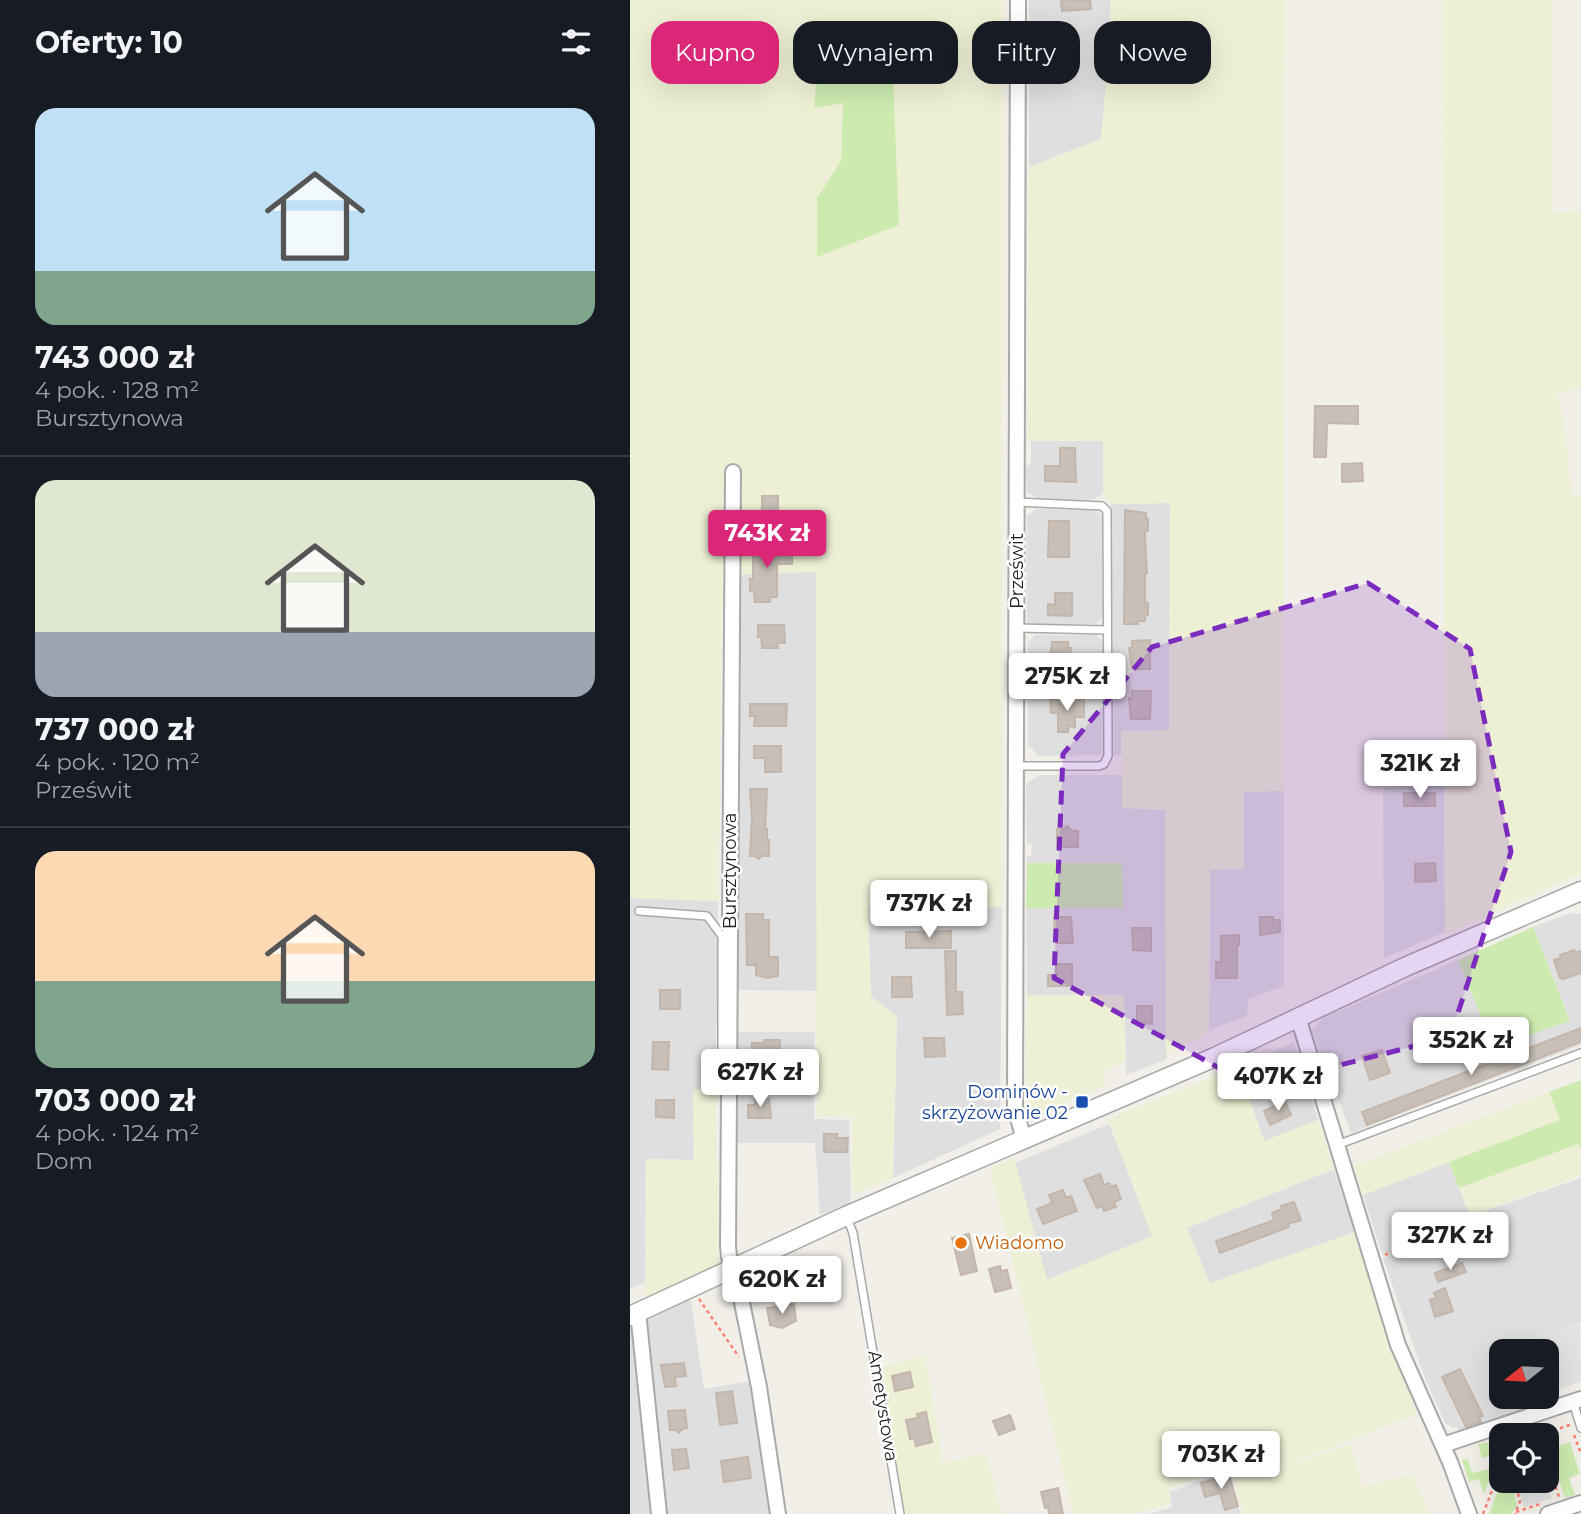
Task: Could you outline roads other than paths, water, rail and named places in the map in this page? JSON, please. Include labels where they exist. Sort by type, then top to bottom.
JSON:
[{"type":"street","name":"Prześwit","points":[[1018,0],[1015,1107],[1024,1140]]},
{"type":"street","name":"Bursztynowa","points":[[733,472],[728,1245],[730,1270],[760,1387],[778,1514]]},
{"type":"street","points":[[659,1514],[634,1314],[846,1216],[1215,1057],[1405,967],[1581,891]]},
{"type":"street","points":[[1298,1017],[1398,1345],[1443,1446],[1469,1514]]},
{"type":"street","points":[[1443,1446],[1577,1401]]},
{"type":"street","points":[[1548,1514],[1581,1503]]},
{"type":"lane","points":[[1016,766],[1099,766],[1107,760],[1107,511],[1105,507],[1017,502]]},
{"type":"lane","points":[[1017,628],[1107,630]]},
{"type":"lane","points":[[639,911],[708,916],[722,936],[730,1270]]},
{"type":"lane","points":[[1336,1145],[1581,1053]]},
{"type":"lane","name":"Ametystowa","points":[[846,1216],[855,1244],[900,1514]]},
{"type":"lane","points":[[1577,1401],[1581,1428]]},
{"type":"place","name":"Dominów - skrzyżowanie 02","points":[[1082,1102]]},
{"type":"place","name":"Wiadomo","points":[[961,1243]]}]
